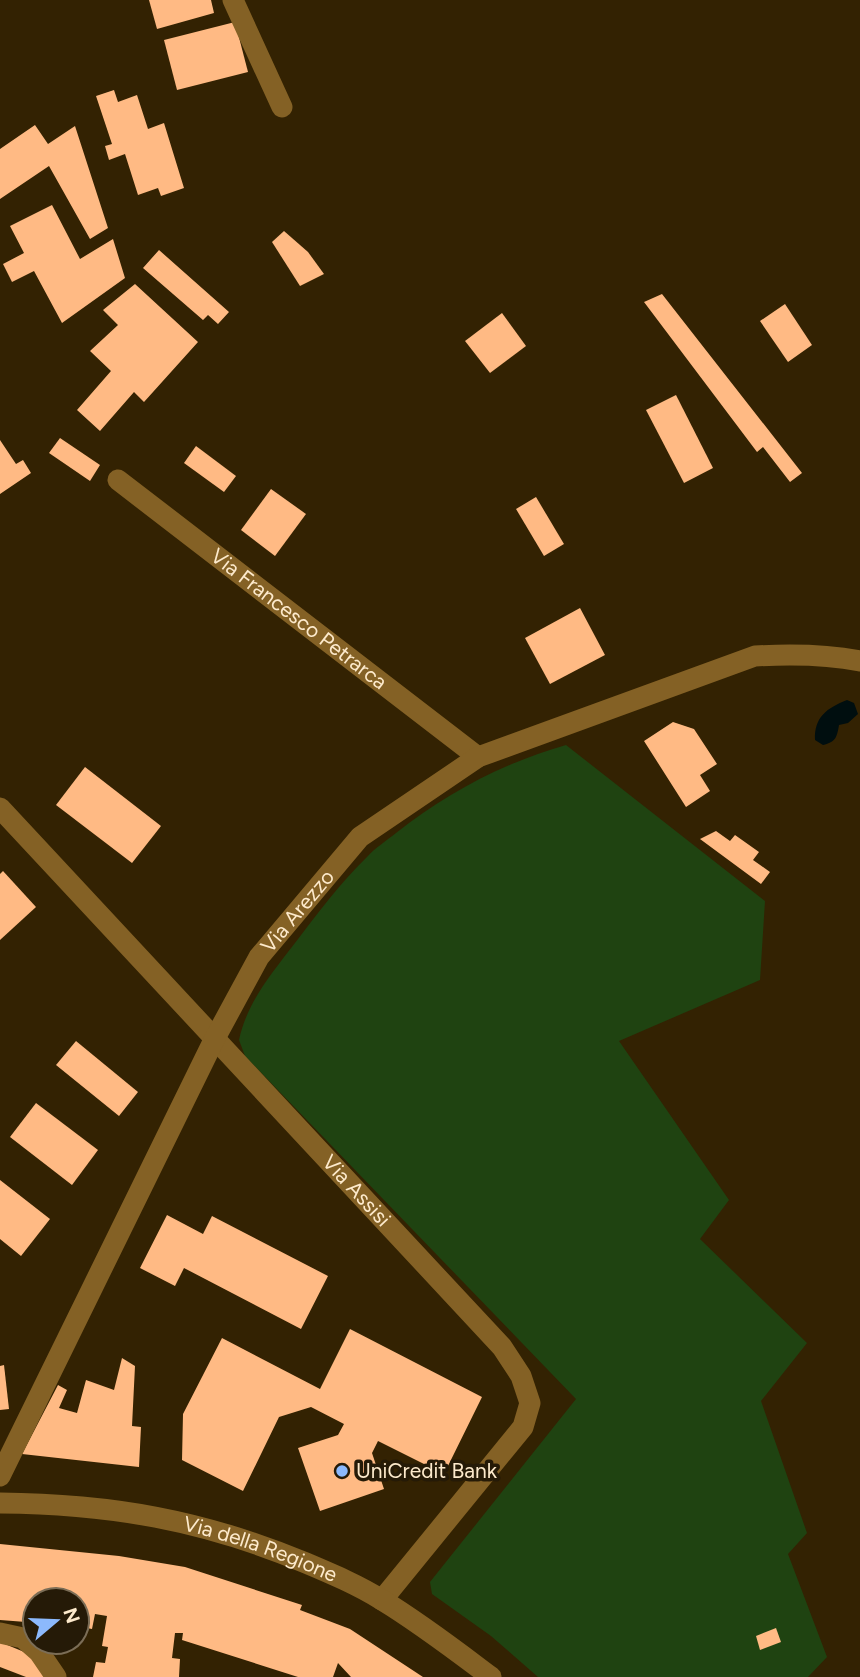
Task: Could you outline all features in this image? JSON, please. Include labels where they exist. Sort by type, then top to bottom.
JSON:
[{"type":"street","points":[[233,0],[282,107]]},
{"type":"street","name":"Via Francesco Petrarca","points":[[118,480],[478,757]]},
{"type":"street","name":"Via Arezzo","points":[[0,1476],[214,1040],[259,957],[359,837],[478,757],[755,656],[796,653],[860,662]]},
{"type":"street","name":"Via Assisi","points":[[0,808],[502,1347],[521,1376],[530,1403],[523,1427],[382,1600]]},
{"type":"street","name":"Via della Regione","points":[[0,1503],[39,1503],[122,1510],[167,1518],[284,1554],[351,1582],[382,1600],[491,1677]]},
{"type":"street","points":[[0,1633],[23,1638],[39,1652],[56,1677]]},
{"type":"green space","points":[[566,745],[765,901],[760,980],[619,1041],[729,1200],[700,1239],[807,1343],[761,1401],[807,1533],[788,1554],[827,1657],[808,1677],[538,1677],[491,1636],[432,1594],[430,1582],[576,1399],[245,1056],[239,1040],[248,1013],[269,977],[330,898],[374,851],[415,818],[456,792],[498,770]]},
{"type":"shaded area","points":[[847,700],[854,703],[858,714],[848,723],[839,725],[833,741],[823,745],[815,740],[817,725],[823,714]]},
{"type":"building","points":[[149,0],[211,0],[214,13],[157,29]]},
{"type":"building","points":[[235,22],[248,72],[177,90],[164,40]]},
{"type":"building","points":[[114,90],[118,102],[137,95],[148,129],[164,123],[184,188],[161,196],[158,188],[138,195],[125,154],[109,160],[105,146],[112,144],[96,96]]},
{"type":"building","points":[[35,125],[48,144],[75,126],[108,228],[90,239],[49,166],[0,199],[0,149]]},
{"type":"building","points":[[52,205],[80,259],[113,239],[125,278],[62,323],[34,271],[12,282],[3,264],[24,253],[10,226]]},
{"type":"building","points":[[284,231],[308,252],[324,274],[300,286],[272,242]]},
{"type":"building","points":[[159,250],[229,312],[218,324],[208,315],[203,320],[143,268]]},
{"type":"building","points":[[135,284],[198,342],[144,402],[134,392],[100,431],[77,410],[111,371],[90,351],[118,325],[103,310]]},
{"type":"building","points":[[662,294],[802,473],[790,482],[763,447],[757,452],[644,302]]},
{"type":"building","points":[[785,304],[812,345],[788,362],[760,321]]},
{"type":"building","points":[[502,313],[526,346],[490,373],[465,341]]},
{"type":"building","points":[[676,395],[713,468],[684,483],[646,410]]},
{"type":"building","points":[[60,438],[100,465],[90,481],[49,453]]},
{"type":"building","points":[[0,440],[16,464],[23,460],[31,473],[0,494]]},
{"type":"building","points":[[196,446],[236,476],[224,492],[184,463]]},
{"type":"building","points":[[271,489],[306,514],[275,556],[241,530]]},
{"type":"building","points":[[536,497],[564,544],[544,556],[516,509]]},
{"type":"building","points":[[580,608],[605,655],[550,684],[525,638]]},
{"type":"building","points":[[673,722],[694,729],[717,764],[700,775],[710,791],[686,807],[644,741]]},
{"type":"building","points":[[85,767],[161,826],[132,863],[56,805]]},
{"type":"building","points":[[716,831],[730,841],[735,835],[759,852],[753,860],[770,872],[761,884],[700,839]]},
{"type":"building","points":[[3,871],[36,907],[0,940],[0,874]]},
{"type":"building","points":[[76,1041],[138,1092],[119,1116],[56,1065]]},
{"type":"building","points":[[36,1103],[98,1150],[72,1185],[10,1137]]},
{"type":"building","points":[[0,1180],[50,1219],[21,1256],[0,1239]]},
{"type":"building","points":[[167,1215],[203,1234],[212,1216],[328,1276],[301,1329],[184,1268],[175,1286],[140,1268]]},
{"type":"building","points":[[350,1329],[482,1397],[444,1474],[378,1441],[372,1453],[384,1489],[320,1511],[298,1448],[338,1435],[344,1424],[311,1407],[279,1417],[243,1491],[182,1460],[183,1414],[222,1338],[320,1389]]},
{"type":"building","points":[[122,1358],[135,1366],[132,1426],[141,1427],[139,1467],[22,1454],[58,1385],[67,1390],[59,1408],[77,1413],[86,1380],[114,1390]]},
{"type":"building","points":[[4,1365],[9,1409],[0,1410],[0,1366]]},
{"type":"building","points":[[0,1544],[119,1556],[185,1567],[302,1605],[300,1610],[350,1629],[423,1677],[351,1677],[338,1663],[333,1677],[298,1677],[182,1640],[183,1633],[175,1633],[172,1658],[180,1659],[179,1677],[93,1677],[96,1662],[105,1663],[108,1647],[102,1646],[107,1616],[95,1614],[91,1629],[91,1586],[21,1586],[21,1622],[0,1620]]},
{"type":"building","points":[[776,1628],[781,1642],[760,1650],[756,1636]]},
{"type":"building","points":[[0,1642],[21,1651],[21,1656],[34,1656],[48,1677],[26,1677],[0,1667]]},
{"type":"place","name":"UniCredit Bank","points":[[342,1471]]}]
